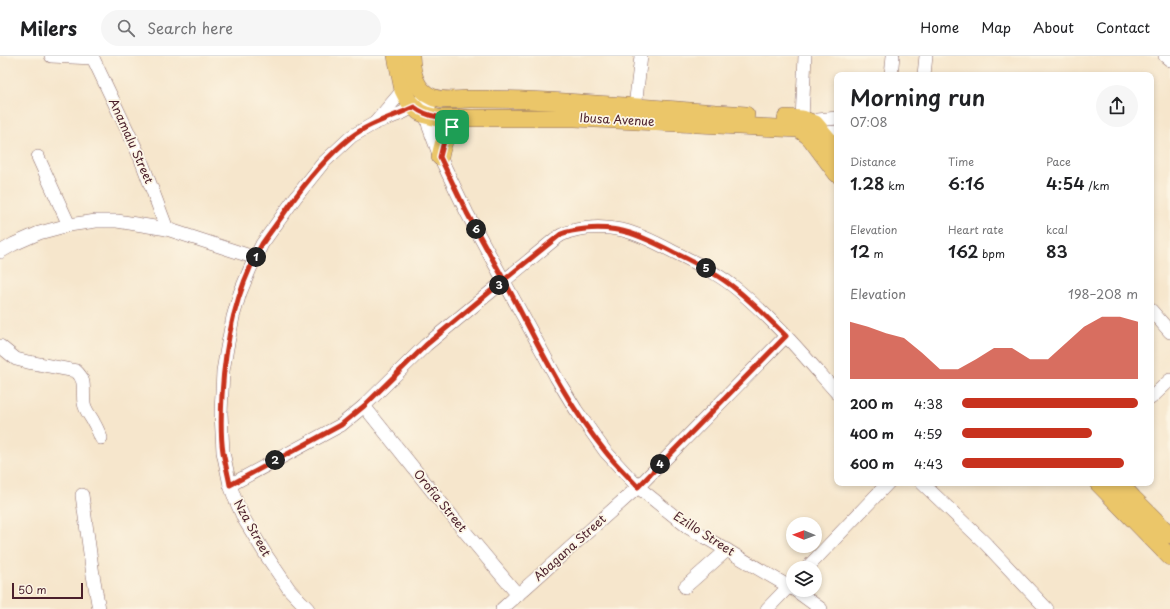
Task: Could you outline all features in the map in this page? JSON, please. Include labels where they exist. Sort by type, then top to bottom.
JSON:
[{"type":"main road","points":[[396,56],[409,85]]},
{"type":"main road","points":[[410,56],[412,68],[406,96],[420,111]]},
{"type":"main road","points":[[409,85],[420,88],[430,96]]},
{"type":"main road","name":"Ibusa Avenue","points":[[430,96],[444,99],[561,101],[635,107],[812,130]]},
{"type":"main road","name":"Ibusa Avenue","points":[[420,111],[438,118],[575,118],[812,130]]},
{"type":"main road","points":[[440,157],[446,136],[461,118]]},
{"type":"main road","points":[[812,130],[834,148]]},
{"type":"main road","points":[[812,130],[834,169]]},
{"type":"main road","points":[[1101,486],[1170,557]]},
{"type":"main road","points":[[1122,486],[1170,536]]},
{"type":"street","points":[[51,56],[93,57]]},
{"type":"street","points":[[635,107],[641,56]]},
{"type":"street","points":[[805,56],[812,130]]},
{"type":"street","points":[[891,72],[892,56]]},
{"type":"street","points":[[924,72],[926,56]]},
{"type":"street","points":[[1165,56],[1170,60]]},
{"type":"street","name":"Anamalu Street","points":[[93,57],[140,157],[167,229]]},
{"type":"street","name":"Nza Street","points":[[308,609],[290,588],[266,555],[244,519],[230,485],[223,452],[221,413],[223,371],[233,317],[240,293],[262,244],[295,198],[323,163],[352,136],[375,122],[409,85]]},
{"type":"street","points":[[375,122],[420,111],[430,96]]},
{"type":"street","name":"Ezillo Street","points":[[420,111],[467,213],[556,376],[576,410],[605,451],[638,487],[689,528],[786,583]]},
{"type":"street","name":"Ibusa Avenue","points":[[812,130],[818,120],[834,118]]},
{"type":"street","points":[[38,157],[69,225]]},
{"type":"street","points":[[0,252],[39,233],[96,220],[117,221],[167,229],[256,258]]},
{"type":"street","points":[[230,485],[341,425],[364,406],[426,345],[561,234],[570,231],[605,228],[637,234],[716,274],[742,294],[786,336],[834,390]]},
{"type":"street","points":[[1154,313],[1170,332]]},
{"type":"street","name":"Abagana Street","points":[[502,609],[638,487],[786,336]]},
{"type":"street","points":[[0,346],[16,359],[76,370],[82,376],[84,383],[86,409],[101,438]]},
{"type":"street","points":[[1154,395],[1170,380]]},
{"type":"street","name":"Orofia Street","points":[[364,406],[456,521],[518,595]]},
{"type":"street","points":[[814,561],[885,486]]},
{"type":"street","points":[[925,486],[984,542],[1047,609]]},
{"type":"street","points":[[82,495],[99,609]]},
{"type":"street","points":[[685,587],[727,550]]},
{"type":"street","points":[[767,609],[786,593]]},
{"type":"street","name":"Ezillo Street","points":[[806,597],[821,609]]},
{"type":"route","points":[[452,127],[446,136],[440,157],[467,213],[504,280],[561,234],[570,231],[592,228],[622,230],[637,234],[716,274],[737,289],[786,336],[638,487],[605,451],[576,410],[504,280],[426,345],[364,406],[341,425],[230,485],[223,452],[221,428],[223,371],[233,317],[240,293],[262,244],[306,183],[323,163],[352,136],[375,122],[395,116],[414,107],[426,115],[438,118],[461,118],[452,127]]}]
